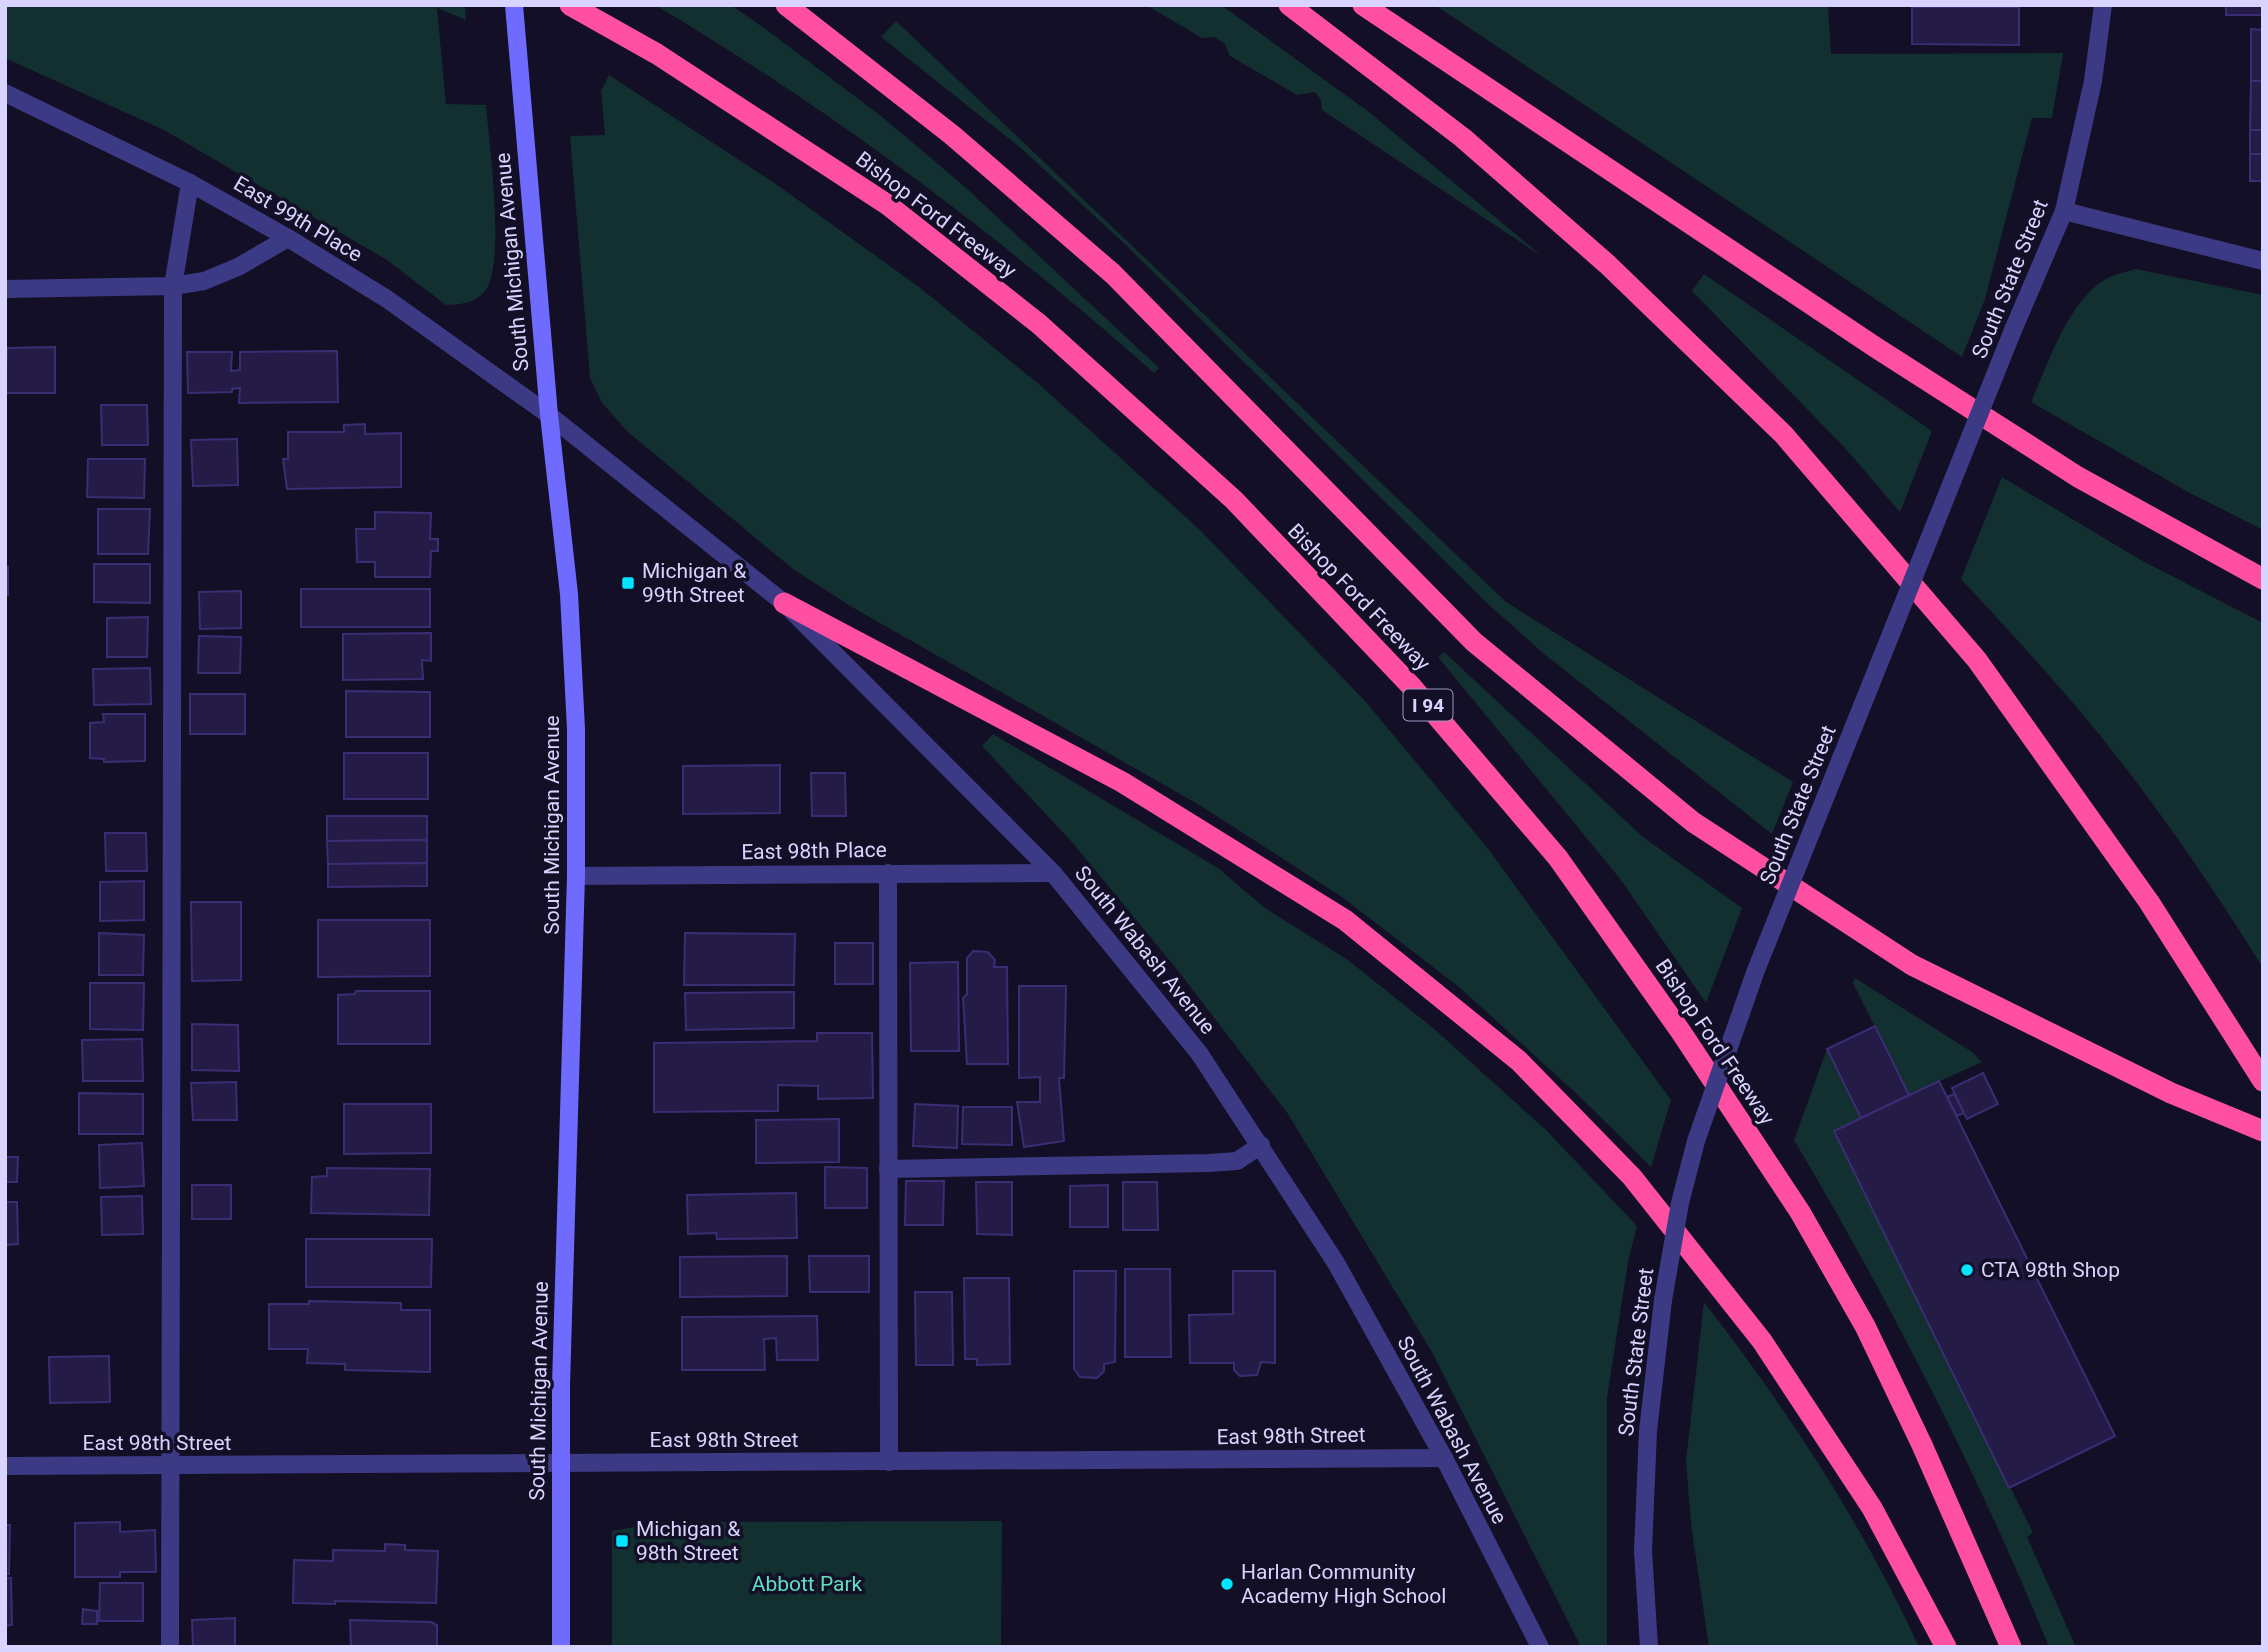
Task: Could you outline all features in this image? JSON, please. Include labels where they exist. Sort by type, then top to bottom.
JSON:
[{"type":"highway","name":"Bishop Ford Freeway","points":[[570,5],[657,54],[888,205],[1039,324],[1234,500],[1412,687],[1558,858],[1681,1032],[1800,1212],[1865,1326],[1922,1445],[2011,1647]]},
{"type":"highway","points":[[786,5],[952,135],[1112,274],[1474,642],[1693,822],[1912,965],[2171,1093],[2263,1131]]},
{"type":"highway","points":[[1289,5],[1474,147],[1607,264],[1783,435],[1977,660],[2149,902],[2261,1078]]},
{"type":"highway","points":[[1363,5],[1863,339],[2078,477],[2263,579]]},
{"type":"highway","points":[[784,603],[1122,782],[1345,920],[1519,1061],[1632,1177],[1762,1341],[1872,1508],[1946,1647]]},
{"type":"main road","name":"South Michigan Avenue","points":[[514,5],[549,415],[569,594],[576,729],[576,876],[560,1464],[561,1647]]},
{"type":"street","name":"South State Street","points":[[1650,1647],[1643,1551],[1648,1431],[1663,1300],[1680,1203],[1696,1141],[1756,970],[2013,330],[2064,211],[2093,81],[2103,5]]},
{"type":"street","name":"East 99th Place","points":[[5,93],[190,183],[288,238],[387,299],[549,415]]},
{"type":"street","points":[[170,1647],[173,286],[190,183]]},
{"type":"street","points":[[2064,211],[2263,261]]},
{"type":"street","points":[[5,289],[173,286],[204,281],[233,270],[288,238]]},
{"type":"street","name":"South Wabash Avenue","points":[[549,415],[784,603],[1053,873],[1199,1053],[1336,1263],[1444,1458],[1540,1647]]},
{"type":"street","points":[[888,873],[889,1462]]},
{"type":"street","name":"East 98th Place","points":[[576,876],[1053,873]]},
{"type":"street","points":[[888,1168],[1209,1163],[1237,1161],[1261,1145]]},
{"type":"street","name":"East 98th Street","points":[[5,1466],[1444,1458]]},
{"type":"green space","points":[[5,5],[465,5],[466,20],[437,8],[446,104],[486,105],[495,231],[491,277],[485,291],[472,301],[446,305],[387,260],[164,130],[5,58]]},
{"type":"green space","points":[[655,5],[731,5],[764,28],[881,116],[965,187],[1159,368],[1154,373],[1036,273],[914,177],[786,88]]},
{"type":"green space","points":[[1146,5],[1221,5],[1369,112],[1543,257],[1322,110],[1321,100],[1315,92],[1297,95],[1230,56],[1225,44],[1214,37],[1202,38]]},
{"type":"green space","points":[[1435,5],[1828,5],[1831,54],[2063,53],[2052,118],[2032,118],[1985,299],[1962,357]]},
{"type":"green space","points":[[896,21],[1506,602],[1793,782],[1772,834],[1543,653],[1488,604],[1127,246],[1022,149],[881,37]]},
{"type":"green space","points":[[609,75],[773,182],[919,287],[1040,385],[1201,531],[1365,701],[1486,846],[1671,1100],[1651,1167],[1576,1093],[1459,987],[1342,897],[1201,806],[852,607],[793,569],[627,431],[602,403],[590,378],[570,136],[605,135],[601,91]]},
{"type":"green space","points":[[2136,269],[2263,295],[2263,530],[2188,492],[2031,402],[2058,340],[2085,297],[2105,280]]},
{"type":"green space","points":[[1704,274],[1932,431],[1900,512],[1845,448],[1692,291]]},
{"type":"green space","points":[[2002,477],[2139,559],[2263,623],[2263,968],[2198,868],[2129,772],[2065,693],[1961,579]]},
{"type":"green space","points":[[1444,652],[1643,837],[1742,908],[1706,1003],[1621,880],[1438,657]]},
{"type":"green space","points":[[993,734],[1218,868],[1265,908],[1348,960],[1433,1028],[1547,1131],[1637,1226],[1628,1262],[1607,1398],[1607,1647],[1581,1647],[1433,1354],[1288,1114],[1179,972],[1072,842],[982,746]]},
{"type":"green space","points":[[1855,978],[1972,1052],[1982,1062],[1909,1095],[1853,983]]},
{"type":"green space","points":[[1827,1049],[1861,1118],[1834,1132],[2033,1533],[2027,1537],[2076,1647],[2049,1647],[1992,1517],[1931,1389],[1865,1264],[1794,1140]]},
{"type":"green space","points":[[1704,1302],[1765,1384],[1821,1468],[1873,1556],[1919,1647],[1709,1647],[1691,1524],[1686,1461]]},
{"type":"green space","name":"Abbott Park","points":[[1002,1521],[1001,1647],[612,1647],[612,1531],[660,1522]]},
{"type":"building","points":[[2226,5],[2263,5],[2263,15],[2226,15]]},
{"type":"building","points":[[1912,7],[2019,7],[2019,45],[1912,44]]},
{"type":"building","points":[[2251,29],[2263,30],[2263,81],[2251,81]]},
{"type":"building","points":[[2251,81],[2263,81],[2263,130],[2250,130]]},
{"type":"building","points":[[2250,130],[2263,130],[2263,154],[2250,154]]},
{"type":"building","points":[[2250,154],[2263,154],[2263,181],[2250,181]]},
{"type":"building","points":[[55,347],[55,393],[5,393],[7,348]]},
{"type":"building","points":[[337,351],[338,402],[239,403],[240,388],[232,389],[232,392],[188,393],[187,352],[232,352],[231,371],[240,370],[240,352]]},
{"type":"building","points":[[101,405],[147,405],[148,445],[102,445]]},
{"type":"building","points":[[365,424],[365,434],[401,433],[401,487],[287,489],[283,459],[288,459],[288,432],[344,432],[344,425]]},
{"type":"building","points":[[237,439],[238,485],[193,486],[191,440]]},
{"type":"building","points":[[88,459],[145,459],[144,498],[87,497]]},
{"type":"building","points":[[98,509],[150,509],[148,554],[98,554]]},
{"type":"building","points":[[375,512],[431,513],[430,539],[438,539],[438,551],[431,551],[430,577],[375,577],[375,562],[357,562],[356,529],[375,529]]},
{"type":"building","points":[[94,564],[150,564],[150,603],[94,602]]},
{"type":"building","points":[[5,567],[8,567],[8,595],[5,595]]},
{"type":"building","points":[[301,589],[430,589],[430,627],[301,627]]},
{"type":"building","points":[[241,591],[241,628],[200,629],[199,592]]},
{"type":"building","points":[[148,617],[147,657],[107,657],[107,618]]},
{"type":"building","points":[[431,633],[431,661],[422,660],[423,679],[343,680],[343,634]]},
{"type":"building","points":[[199,636],[241,637],[240,673],[198,673]]},
{"type":"building","points":[[150,668],[151,704],[94,705],[93,669]]},
{"type":"building","points":[[346,691],[430,692],[430,737],[346,737]]},
{"type":"building","points":[[190,694],[245,694],[245,734],[190,734]]},
{"type":"building","points":[[103,714],[145,714],[145,761],[104,762],[104,759],[90,758],[90,723],[104,722]]},
{"type":"building","points":[[344,753],[428,753],[428,799],[344,799]]},
{"type":"building","points":[[780,765],[780,813],[683,814],[683,766]]},
{"type":"building","points":[[811,773],[845,773],[846,816],[812,816]]},
{"type":"building","points":[[327,816],[427,816],[427,840],[327,841]]},
{"type":"building","points":[[105,833],[146,833],[147,871],[106,871]]},
{"type":"building","points":[[427,840],[427,863],[328,864],[327,841]]},
{"type":"building","points":[[427,863],[427,886],[328,887],[328,864]]},
{"type":"building","points":[[144,881],[144,920],[100,921],[100,882]]},
{"type":"building","points":[[191,902],[241,902],[241,980],[192,981]]},
{"type":"building","points":[[318,920],[430,920],[430,976],[318,977]]},
{"type":"building","points":[[99,933],[144,935],[143,975],[99,975]]},
{"type":"building","points":[[685,933],[795,934],[794,985],[684,985]]},
{"type":"building","points":[[835,943],[873,943],[873,984],[835,984]]},
{"type":"building","points":[[973,951],[988,952],[995,960],[994,967],[1007,967],[1008,1064],[967,1064],[963,998],[967,994],[967,958]]},
{"type":"building","points":[[958,962],[959,1051],[911,1051],[910,963]]},
{"type":"building","points":[[90,983],[144,983],[143,1030],[90,1029]]},
{"type":"building","points":[[1019,986],[1066,986],[1064,1078],[1059,1078],[1064,1141],[1024,1147],[1017,1102],[1040,1102],[1040,1077],[1019,1078]]},
{"type":"building","points":[[356,991],[430,991],[430,1044],[338,1044],[338,995],[355,994]]},
{"type":"building","points":[[794,992],[794,1028],[686,1030],[685,993]]},
{"type":"building","points":[[192,1024],[238,1025],[239,1071],[192,1070]]},
{"type":"building","points":[[1875,1026],[1909,1095],[1861,1118],[1827,1049]]},
{"type":"building","points":[[817,1033],[872,1033],[873,1098],[818,1099],[818,1086],[778,1085],[778,1111],[654,1112],[654,1043],[817,1041]]},
{"type":"building","points":[[142,1039],[143,1081],[83,1081],[82,1040]]},
{"type":"building","points":[[1983,1073],[1998,1104],[1967,1119],[1952,1088]]},
{"type":"building","name":"CTA 98th Shop","points":[[1939,1081],[2115,1436],[2009,1488],[1834,1131]]},
{"type":"building","points":[[236,1082],[237,1120],[193,1120],[191,1083]]},
{"type":"building","points":[[79,1093],[143,1094],[143,1134],[79,1134]]},
{"type":"building","points":[[1954,1094],[1964,1113],[1957,1116],[1947,1097]]},
{"type":"building","points":[[344,1104],[431,1104],[431,1153],[344,1154]]},
{"type":"building","points":[[915,1104],[958,1106],[957,1148],[913,1146]]},
{"type":"building","points":[[963,1107],[1012,1107],[1012,1145],[962,1144]]},
{"type":"building","points":[[839,1119],[839,1162],[756,1163],[756,1120]]},
{"type":"building","points":[[142,1143],[144,1186],[100,1188],[99,1145]]},
{"type":"building","points":[[5,1157],[18,1157],[17,1182],[5,1182]]},
{"type":"building","points":[[825,1167],[867,1168],[867,1208],[825,1208]]},
{"type":"building","points":[[327,1168],[430,1169],[429,1215],[311,1213],[312,1177],[327,1176]]},
{"type":"building","points":[[906,1181],[944,1181],[943,1225],[905,1225]]},
{"type":"building","points":[[976,1182],[1012,1182],[1012,1235],[977,1234]]},
{"type":"building","points":[[1123,1182],[1157,1182],[1158,1230],[1123,1230]]},
{"type":"building","points":[[192,1185],[231,1185],[231,1219],[192,1219]]},
{"type":"building","points":[[1108,1185],[1108,1227],[1070,1227],[1070,1186]]},
{"type":"building","points":[[796,1193],[797,1238],[717,1239],[716,1233],[688,1234],[687,1195]]},
{"type":"building","points":[[142,1196],[143,1234],[102,1235],[101,1197]]},
{"type":"building","points":[[5,1202],[17,1202],[18,1244],[5,1245]]},
{"type":"building","points":[[306,1239],[432,1239],[431,1287],[306,1287]]},
{"type":"building","points":[[787,1256],[787,1296],[680,1297],[680,1257]]},
{"type":"building","points":[[809,1256],[869,1256],[869,1292],[810,1292]]},
{"type":"building","points":[[1125,1269],[1170,1269],[1171,1357],[1125,1357]]},
{"type":"building","points":[[1074,1271],[1116,1271],[1115,1362],[1104,1364],[1104,1371],[1097,1378],[1080,1377],[1074,1369]]},
{"type":"building","points":[[1233,1271],[1275,1271],[1275,1363],[1261,1362],[1257,1375],[1240,1376],[1234,1370],[1234,1363],[1190,1363],[1189,1315],[1233,1314]]},
{"type":"building","points":[[964,1278],[1009,1278],[1010,1364],[977,1365],[977,1359],[965,1359]]},
{"type":"building","points":[[915,1292],[952,1292],[953,1365],[916,1365]]},
{"type":"building","points":[[309,1301],[401,1303],[401,1310],[430,1310],[430,1372],[345,1370],[345,1364],[307,1363],[308,1349],[269,1349],[269,1304],[309,1304]]},
{"type":"building","points":[[817,1316],[818,1360],[777,1360],[776,1338],[764,1339],[765,1370],[682,1370],[682,1317]]},
{"type":"building","points":[[109,1356],[110,1402],[50,1403],[49,1357]]},
{"type":"building","points":[[120,1522],[120,1532],[155,1530],[156,1572],[120,1572],[120,1577],[75,1577],[75,1523]]},
{"type":"building","points":[[5,1525],[10,1525],[9,1574],[5,1574]]},
{"type":"building","points":[[385,1544],[405,1545],[405,1550],[438,1551],[436,1603],[293,1603],[294,1560],[333,1561],[333,1550],[385,1551]]},
{"type":"building","points":[[5,1578],[11,1578],[12,1625],[5,1626]]},
{"type":"building","points":[[100,1583],[143,1583],[143,1621],[99,1621]]},
{"type":"building","points":[[83,1609],[97,1611],[97,1624],[82,1624]]},
{"type":"building","points":[[235,1618],[235,1647],[193,1647],[192,1620]]},
{"type":"building","points":[[350,1620],[431,1622],[437,1625],[437,1647],[351,1647]]},
{"type":"place","name":"Michigan & 99th Street","points":[[628,583]]},
{"type":"place","name":"CTA 98th Shop","points":[[1967,1270]]},
{"type":"place","name":"Michigan & 98th Street","points":[[622,1541]]},
{"type":"place","name":"Harlan Community Academy High School","points":[[1227,1584]]}]
